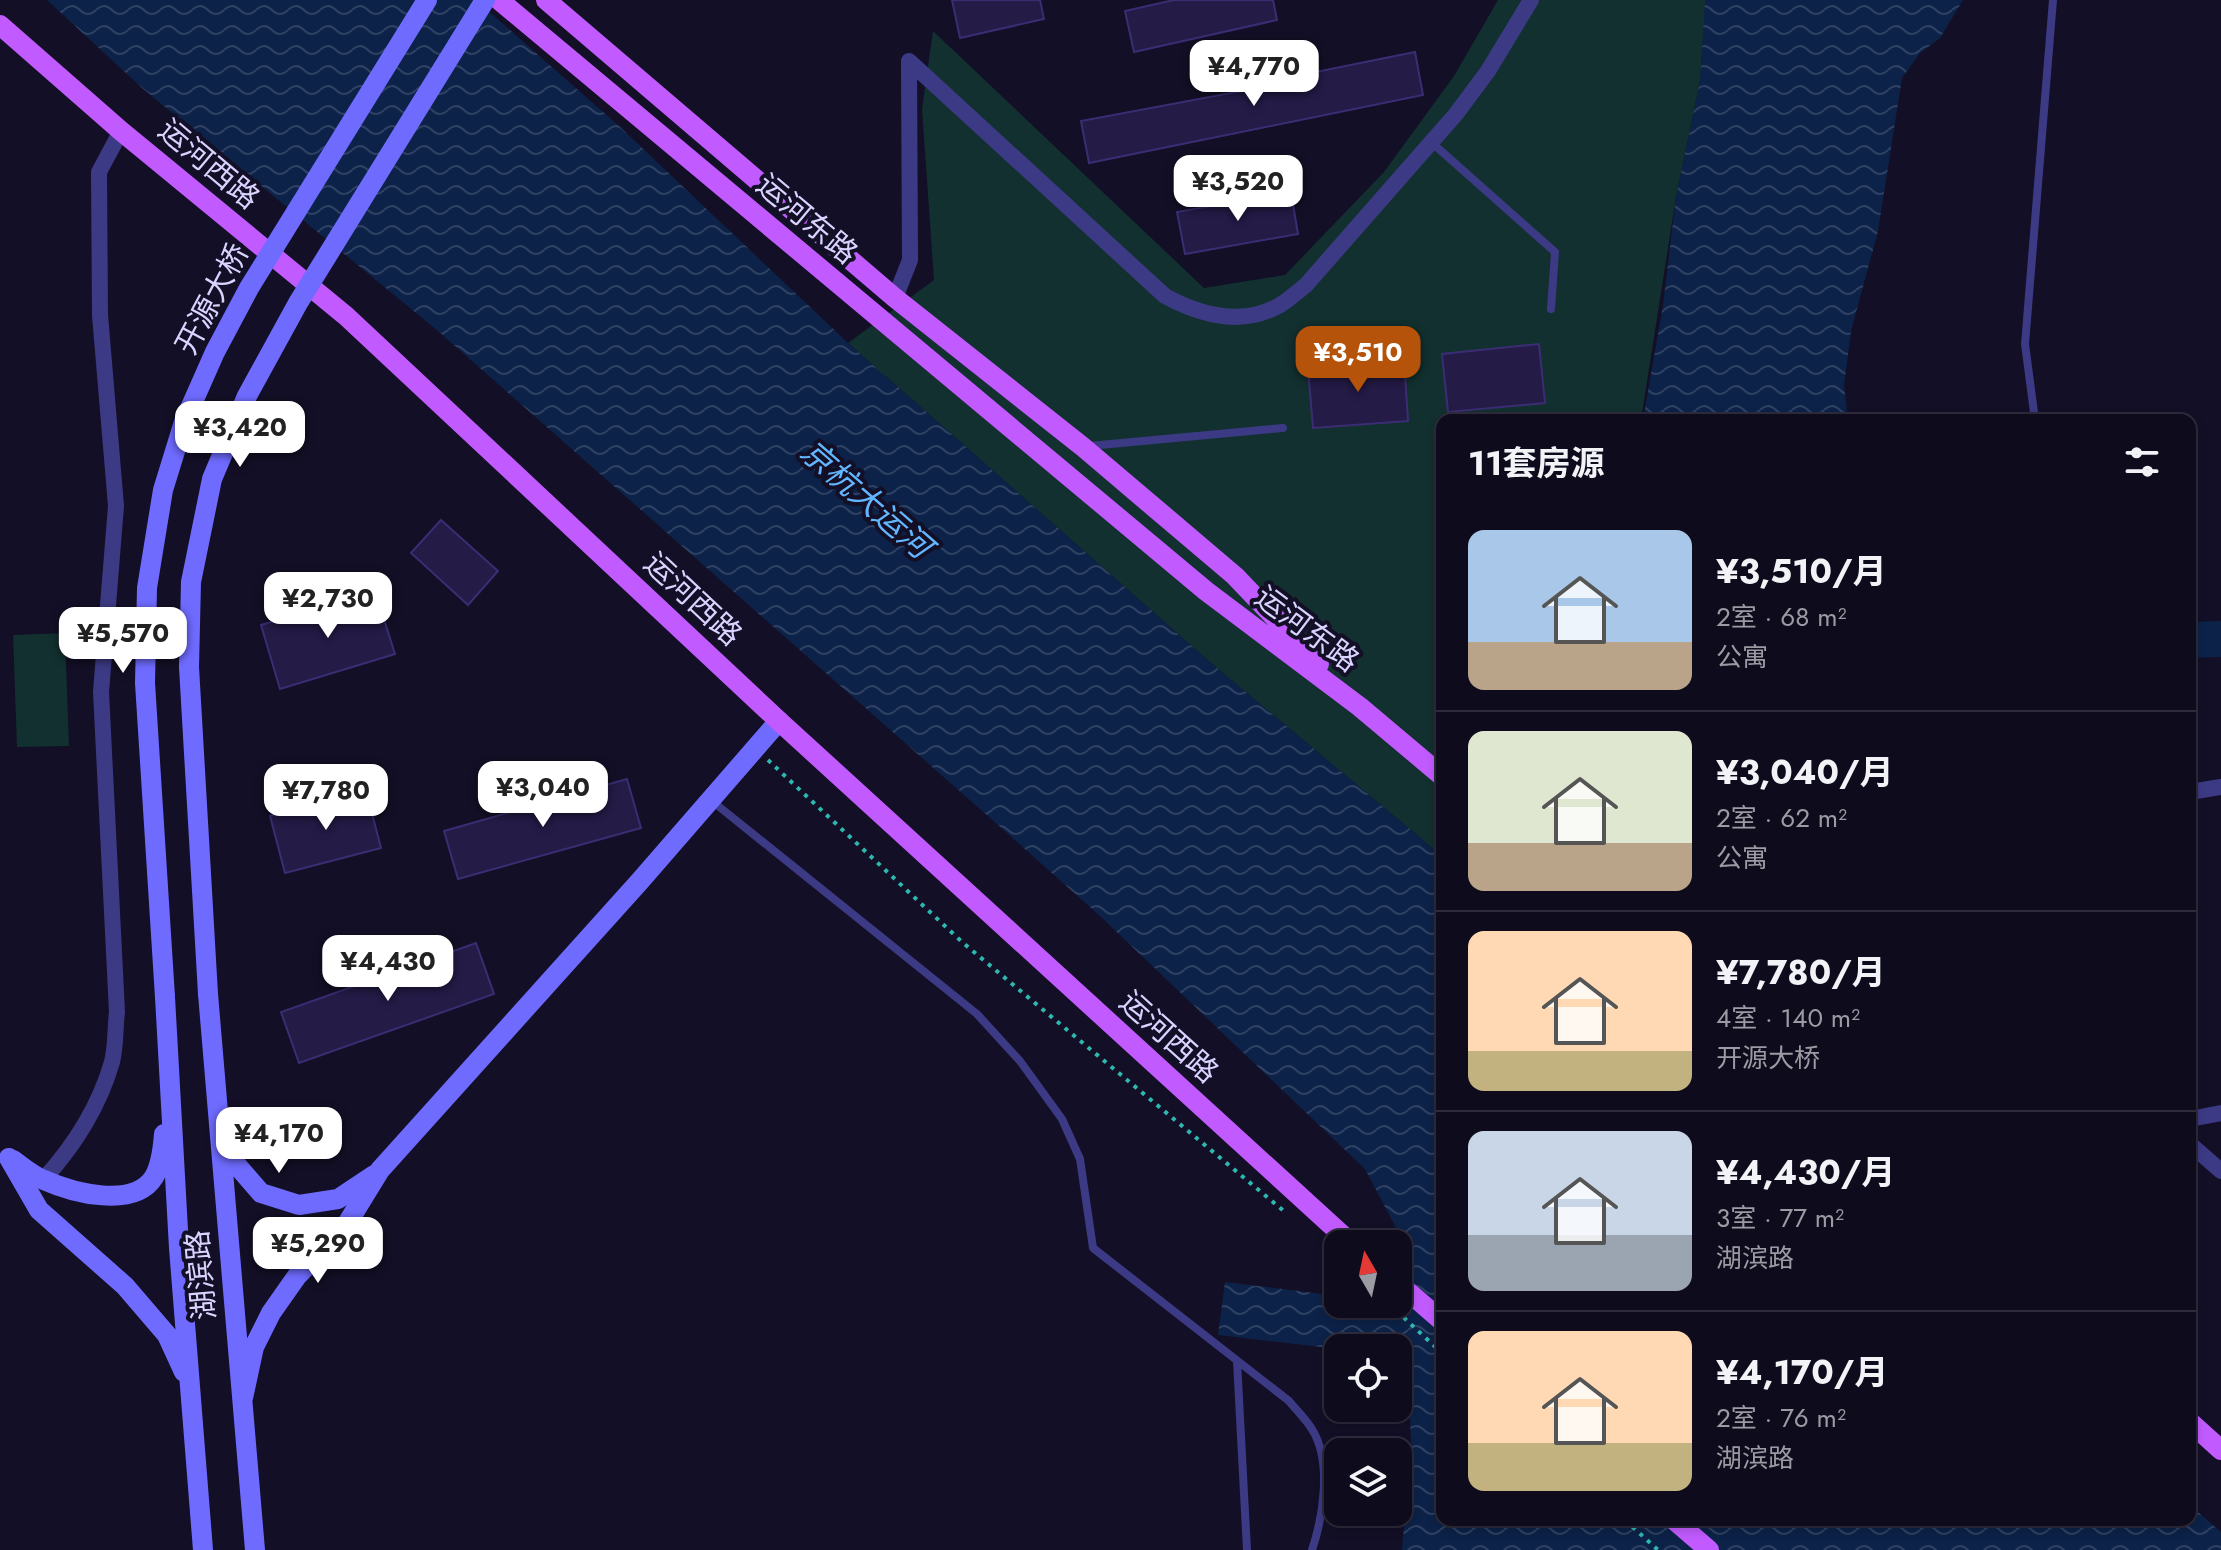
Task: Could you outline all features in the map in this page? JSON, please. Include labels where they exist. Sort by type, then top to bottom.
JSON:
[{"type":"main road","name":"开源大桥","points":[[165,997],[145,683],[147,588],[163,490],[184,422],[242,301],[427,0]]},
{"type":"main road","name":"湖滨路","points":[[255,1550],[208,994],[189,667],[191,582],[212,479],[247,396],[298,303],[485,0]]},
{"type":"main road","name":"运河东路","points":[[499,0],[1206,591],[1360,707]]},
{"type":"main road","name":"运河东路","points":[[546,0],[895,298],[1083,447],[1235,576],[1360,707]]},
{"type":"main road","name":"运河西路","points":[[0,25],[121,131],[346,316],[779,721],[1336,1230]]},
{"type":"main road","points":[[1360,707],[1436,771]]},
{"type":"main road","points":[[243,1398],[254,1347],[271,1313],[297,1276],[345,1227],[380,1170],[779,721]]},
{"type":"main road","name":"湖滨路","points":[[165,997],[203,1550]]},
{"type":"main road","points":[[5,1154],[43,1180],[98,1196],[133,1194],[154,1178],[163,1148],[168,1075]]},
{"type":"main road","points":[[216,1097],[235,1163],[261,1193],[299,1205],[338,1199],[380,1170]]},
{"type":"main road","points":[[5,1154],[39,1210],[125,1286],[167,1335],[190,1383]]},
{"type":"main road","points":[[1412,1295],[1436,1316]]},
{"type":"main road","points":[[2196,1427],[2221,1450]]},
{"type":"main road","points":[[1681,1526],[1709,1550]]},
{"type":"street","points":[[895,298],[910,260],[909,61],[1165,296],[1192,311],[1223,317],[1251,315],[1279,306],[1306,285],[1431,142],[1488,71],[1531,0]]},
{"type":"street","points":[[43,1180],[80,1135],[99,1097],[112,1060],[117,1012],[101,692],[116,506],[100,315],[99,172],[121,131]]},
{"type":"street","points":[[2196,791],[2221,787]]},
{"type":"street","points":[[2196,1118],[2221,1113]]},
{"type":"street","points":[[2196,1149],[2221,1171]]},
{"type":"lane","points":[[2034,414],[2025,344],[2053,0]]},
{"type":"lane","points":[[1431,142],[1555,252],[1551,309]]},
{"type":"lane","points":[[1083,447],[1283,428]]},
{"type":"lane","points":[[710,800],[977,1014],[1020,1061],[1062,1119],[1080,1159],[1093,1248],[1289,1401],[1314,1432],[1324,1467],[1322,1521],[1312,1550]]},
{"type":"lane","points":[[1237,1361],[1247,1550]]},
{"type":"path","points":[[756,748],[962,942],[1286,1213]]},
{"type":"path","points":[[1404,1318],[1436,1347]]},
{"type":"path","points":[[1632,1526],[1658,1550]]},
{"type":"green space","points":[[1498,0],[1705,0],[1700,81],[1676,197],[1642,414],[1436,414],[1436,851],[1211,663],[848,343],[934,280],[922,109],[933,31],[1204,288],[1285,275],[1384,172],[1454,76]]},
{"type":"green space","points":[[65,633],[69,746],[17,747],[13,635]]},
{"type":"water","name":"京杭大运河","points":[[47,0],[476,0],[619,126],[848,343],[1211,663],[1436,851],[1436,1526],[2196,1526],[2196,1510],[2221,1532],[2221,1550],[1402,1550],[1404,1526],[1412,1526],[1412,1334],[1324,1334],[1324,1347],[1218,1335],[1225,1282],[1324,1294],[1324,1318],[1412,1318],[1412,1230],[1397,1230],[1365,1169],[1100,916],[438,331],[142,88]]},
{"type":"water","points":[[1705,0],[1963,0],[1940,38],[1920,53],[1902,78],[1878,231],[1851,331],[1844,385],[1847,414],[1644,414],[1663,305],[1676,197],[1700,81]]},
{"type":"building","points":[[952,0],[1040,0],[1044,19],[960,38]]},
{"type":"building","points":[[1174,0],[1273,0],[1277,20],[1134,52],[1125,11]]},
{"type":"building","points":[[1415,52],[1423,95],[1089,163],[1081,121],[1242,91],[1241,87]]},
{"type":"building","points":[[1291,192],[1298,234],[1185,254],[1177,212]]},
{"type":"building","points":[[1539,344],[1545,403],[1448,412],[1442,354]]},
{"type":"building","points":[[1404,360],[1408,421],[1313,428],[1308,368]]},
{"type":"building","points":[[441,520],[498,571],[468,605],[411,553]]},
{"type":"building","points":[[375,591],[395,654],[280,689],[261,625]]},
{"type":"building","points":[[627,779],[641,828],[458,879],[444,831]]},
{"type":"building","points":[[366,790],[381,848],[285,873],[270,816]]},
{"type":"building","points":[[476,943],[494,994],[299,1063],[281,1012]]},
{"type":"waterway","points":[[2196,640],[2221,639]]}]
